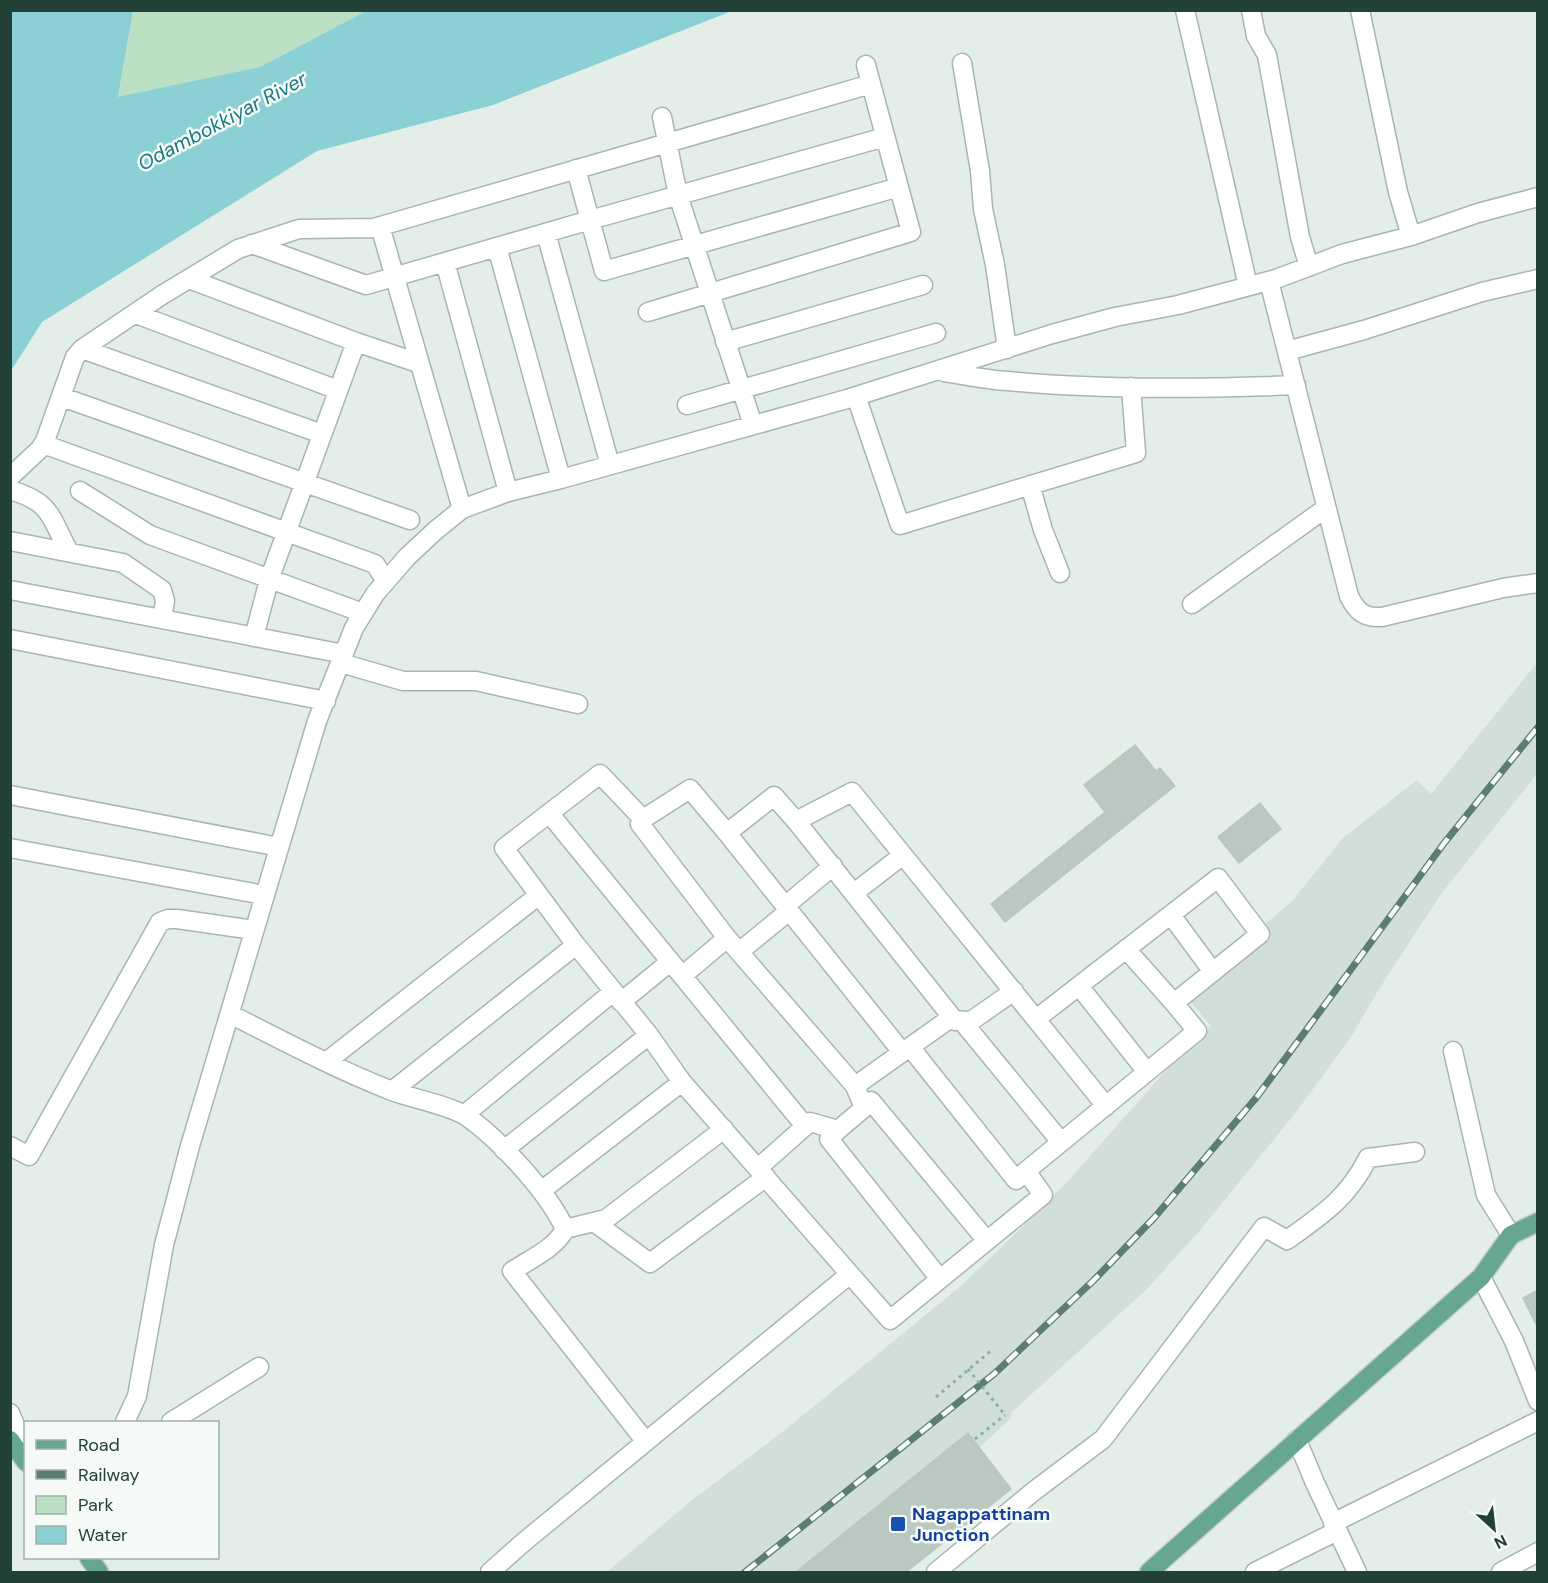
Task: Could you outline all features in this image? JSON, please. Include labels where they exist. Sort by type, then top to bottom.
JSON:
[{"type":"main road","points":[[1149,1572],[1481,1277],[1511,1235],[1538,1222]]},
{"type":"main road","points":[[10,1440],[24,1459]]},
{"type":"main road","points":[[90,1559],[99,1572]]},
{"type":"street","points":[[1185,10],[1248,286]]},
{"type":"street","points":[[1251,10],[1256,36],[1267,55],[1300,237],[1309,267]]},
{"type":"street","points":[[1359,10],[1398,192],[1411,236]]},
{"type":"street","points":[[962,63],[980,171],[983,209],[995,265],[1007,349]]},
{"type":"street","points":[[648,312],[911,232],[866,65]]},
{"type":"street","points":[[10,477],[43,444],[75,357],[82,349],[238,249],[299,230],[339,230],[380,226],[871,84]]},
{"type":"street","points":[[662,117],[678,195],[753,425]]},
{"type":"street","points":[[252,244],[366,285],[885,137]]},
{"type":"street","points":[[576,169],[604,271],[899,187]]},
{"type":"street","points":[[124,1421],[137,1396],[164,1245],[190,1146],[317,721],[354,628],[375,594],[428,537],[462,509],[508,492],[856,396],[1052,334],[1269,281],[1342,254],[1411,236],[1478,213],[1538,197]]},
{"type":"street","points":[[380,226],[462,509]]},
{"type":"street","points":[[546,232],[610,465]]},
{"type":"street","points":[[497,247],[561,479]]},
{"type":"street","points":[[445,262],[508,492]]},
{"type":"street","points":[[189,279],[418,363]]},
{"type":"street","points":[[1287,351],[1364,330],[1482,292],[1538,279]]},
{"type":"street","points":[[1269,281],[1349,596],[1354,606],[1363,615],[1382,617],[1503,588],[1538,583]]},
{"type":"street","points":[[725,342],[923,285]]},
{"type":"street","points":[[136,314],[338,390]]},
{"type":"street","points":[[687,405],[936,333]]},
{"type":"street","points":[[254,637],[268,580],[356,342]]},
{"type":"street","points":[[82,349],[322,434]]},
{"type":"street","points":[[939,371],[1006,381],[1131,387],[1201,389],[1296,385]]},
{"type":"street","points":[[856,396],[900,525],[1136,453],[1131,387]]},
{"type":"street","points":[[62,397],[410,520]]},
{"type":"street","points":[[43,444],[375,564],[386,581]]},
{"type":"street","points":[[1030,485],[1043,530],[1060,573]]},
{"type":"street","points":[[10,490],[40,501],[56,525],[69,552]]},
{"type":"street","points":[[80,491],[150,535],[363,614]]},
{"type":"street","points":[[1192,604],[1326,508]]},
{"type":"street","points":[[10,541],[123,563],[162,590],[165,607],[162,619]]},
{"type":"street","points":[[10,590],[254,637],[343,658],[403,681],[476,681],[578,704]]},
{"type":"street","points":[[10,639],[326,701]]},
{"type":"street","points":[[643,819],[600,774],[504,848],[576,945],[649,1035],[682,1082],[890,1320],[1043,1196],[1026,1171]]},
{"type":"street","points":[[864,1108],[855,1086],[727,938],[640,824],[643,819],[690,789],[1016,1180],[1197,1031],[1126,949]]},
{"type":"street","points":[[796,821],[852,792],[1106,1106]]},
{"type":"street","points":[[10,795],[279,847]]},
{"type":"street","points":[[727,833],[774,796],[958,1021],[1061,1142]]},
{"type":"street","points":[[549,813],[805,1126]]},
{"type":"street","points":[[10,848],[264,895]]},
{"type":"street","points":[[854,893],[903,855]]},
{"type":"street","points":[[740,952],[832,866]]},
{"type":"street","points":[[1036,1019],[1218,879],[1260,934],[1174,1003]]},
{"type":"street","points":[[326,1062],[539,895]]},
{"type":"street","points":[[1171,915],[1213,972]]},
{"type":"street","points":[[10,1146],[29,1156],[160,922],[177,919],[254,930]]},
{"type":"street","points":[[682,976],[727,938]]},
{"type":"street","points":[[392,1091],[576,945]]},
{"type":"street","points":[[464,1114],[617,997],[670,962]]},
{"type":"street","points":[[1079,986],[1147,1071]]},
{"type":"street","points":[[855,1086],[948,1020],[971,1021],[1014,991]]},
{"type":"street","points":[[230,1014],[326,1062],[392,1091],[464,1114],[504,1150],[541,1191],[565,1229]]},
{"type":"street","points":[[504,1150],[649,1035]]},
{"type":"street","points":[[1453,1051],[1486,1195],[1511,1235]]},
{"type":"street","points":[[541,1191],[682,1082]]},
{"type":"street","points":[[940,1280],[829,1140],[871,1101],[987,1241]]},
{"type":"street","points":[[594,1222],[650,1263],[762,1172],[810,1122],[838,1130]]},
{"type":"street","points":[[646,1442],[512,1271],[548,1247],[562,1235],[565,1229],[606,1219],[724,1129]]},
{"type":"street","points":[[936,1572],[1034,1491],[1103,1439],[1264,1227],[1287,1240],[1327,1212],[1358,1179],[1368,1158],[1415,1152]]},
{"type":"street","points":[[490,1572],[850,1274]]},
{"type":"street","points":[[1481,1277],[1514,1341],[1538,1401]]},
{"type":"street","points":[[173,1421],[259,1367]]},
{"type":"street","points":[[10,1413],[24,1446]]},
{"type":"street","points":[[1255,1572],[1335,1527],[1538,1421]]},
{"type":"street","points":[[1297,1440],[1357,1572]]},
{"type":"street","points":[[1501,1572],[1538,1552]]},
{"type":"path","points":[[936,1397],[993,1349]]},
{"type":"path","points":[[968,1369],[1005,1416],[975,1439]]},
{"type":"shaded area","points":[[1537,663],[1537,774],[1441,894],[1379,989],[1351,1037],[1297,1111],[1201,1229],[1148,1288],[1011,1413],[1011,1418],[979,1448],[1011,1489],[906,1572],[607,1572],[686,1505],[786,1429],[962,1285],[1021,1228],[1067,1182],[1176,1059],[1211,1026],[1184,994],[1292,901],[1343,838],[1417,780],[1431,794]]},
{"type":"green space","points":[[133,11],[366,11],[260,67],[118,98]]},
{"type":"water","name":"Odambokkiyar River","points":[[11,10],[133,11],[118,97],[260,67],[366,11],[732,11],[493,105],[317,151],[42,322],[11,371]]},
{"type":"building","points":[[1135,745],[1156,771],[1160,768],[1175,786],[1005,922],[991,904],[1105,812],[1084,785]]},
{"type":"building","points":[[1260,803],[1281,829],[1239,863],[1218,837]]},
{"type":"building","points":[[1538,1290],[1538,1328],[1523,1298]]},
{"type":"building","points":[[968,1433],[1011,1489],[906,1572],[796,1572]]},
{"type":"railway","points":[[745,1572],[994,1374],[1094,1280],[1154,1218],[1256,1098],[1445,842],[1538,727]]},
{"type":"place","name":"Nagappattinam Junction","points":[[898,1524]]}]
